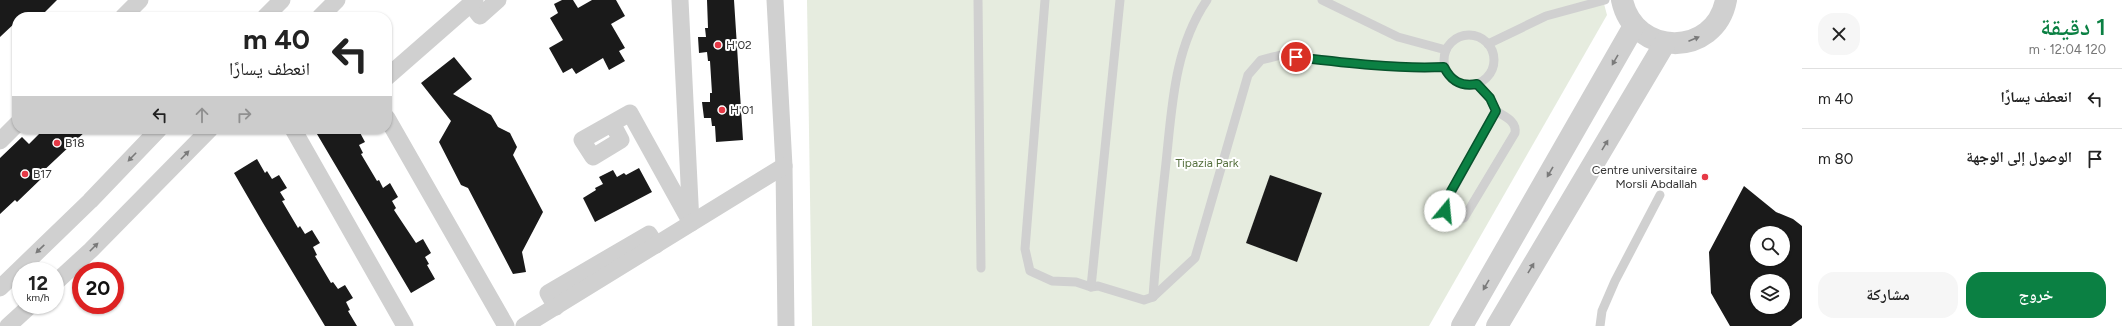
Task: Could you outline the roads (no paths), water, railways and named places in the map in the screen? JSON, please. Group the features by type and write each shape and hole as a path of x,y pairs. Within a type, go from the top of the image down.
{"street":[{"path":"128,12 140,0"},
{"path":"271,12 282,0"},
{"path":"326,12 337,0"},
{"path":"392,74 473,2 480,16 498,0"},
{"path":"680,0 691,223"},
{"path":"775,0 784,166 786,326"},
{"path":"1622,0 1627,16 1634,26 1654,40 1665,43 1687,42 1707,32 1721,16 1726,0"},
{"path":"1462,326 1634,26"},
{"path":"1497,326 1665,43"},
{"path":"612,124 630,113 691,223"},
{"path":"392,127 506,326"},
{"path":"0,141 12,129"},
{"path":"0,288 90,201 154,134"},
{"path":"64,275 91,250 205,134"},
{"path":"296,134 405,326"},
{"path":"524,326 556,307 548,293 649,234 656,245 784,166"},
{"path":"8,326 21,314"}],"lane":[{"path":"978,0 981,268"},
{"path":"1045,0 1024,249 1030,271 1052,281 1076,282 1091,287 1098,286 1144,300 1153,297 1196,258 1248,75 1261,60 1281,55 1360,64 1419,68 1444,67"},
{"path":"1091,287 1120,0"},
{"path":"1153,297 1172,110 1181,56 1196,16 1207,0"},
{"path":"1322,0 1336,3 1398,37 1446,50"},
{"path":"1488,44 1546,16 1606,0"},
{"path":"1466,35 1482,39 1488,44 1494,59 1490,75 1477,84 1461,85 1454,81 1444,67 1446,50 1450,43 1466,35"},
{"path":"1477,84 1490,98 1496,111 1513,122 1516,127 1515,133 1464,218 1456,220 1445,211 1444,206 1496,111"},
{"path":"1600,326 1602,311 1612,287 1660,195"}],"place":[{"name":"H'02","path":"718,45"},
{"name":"H'01","path":"722,110"},
{"name":"B18","path":"57,143"},
{"name":"B17","path":"25,174"},
{"name":"Centre universitaire Morsli Abdallah","path":"1705,177"}],"park label":[{"name":"Tipazia Park","path":"1207,163"}]}
